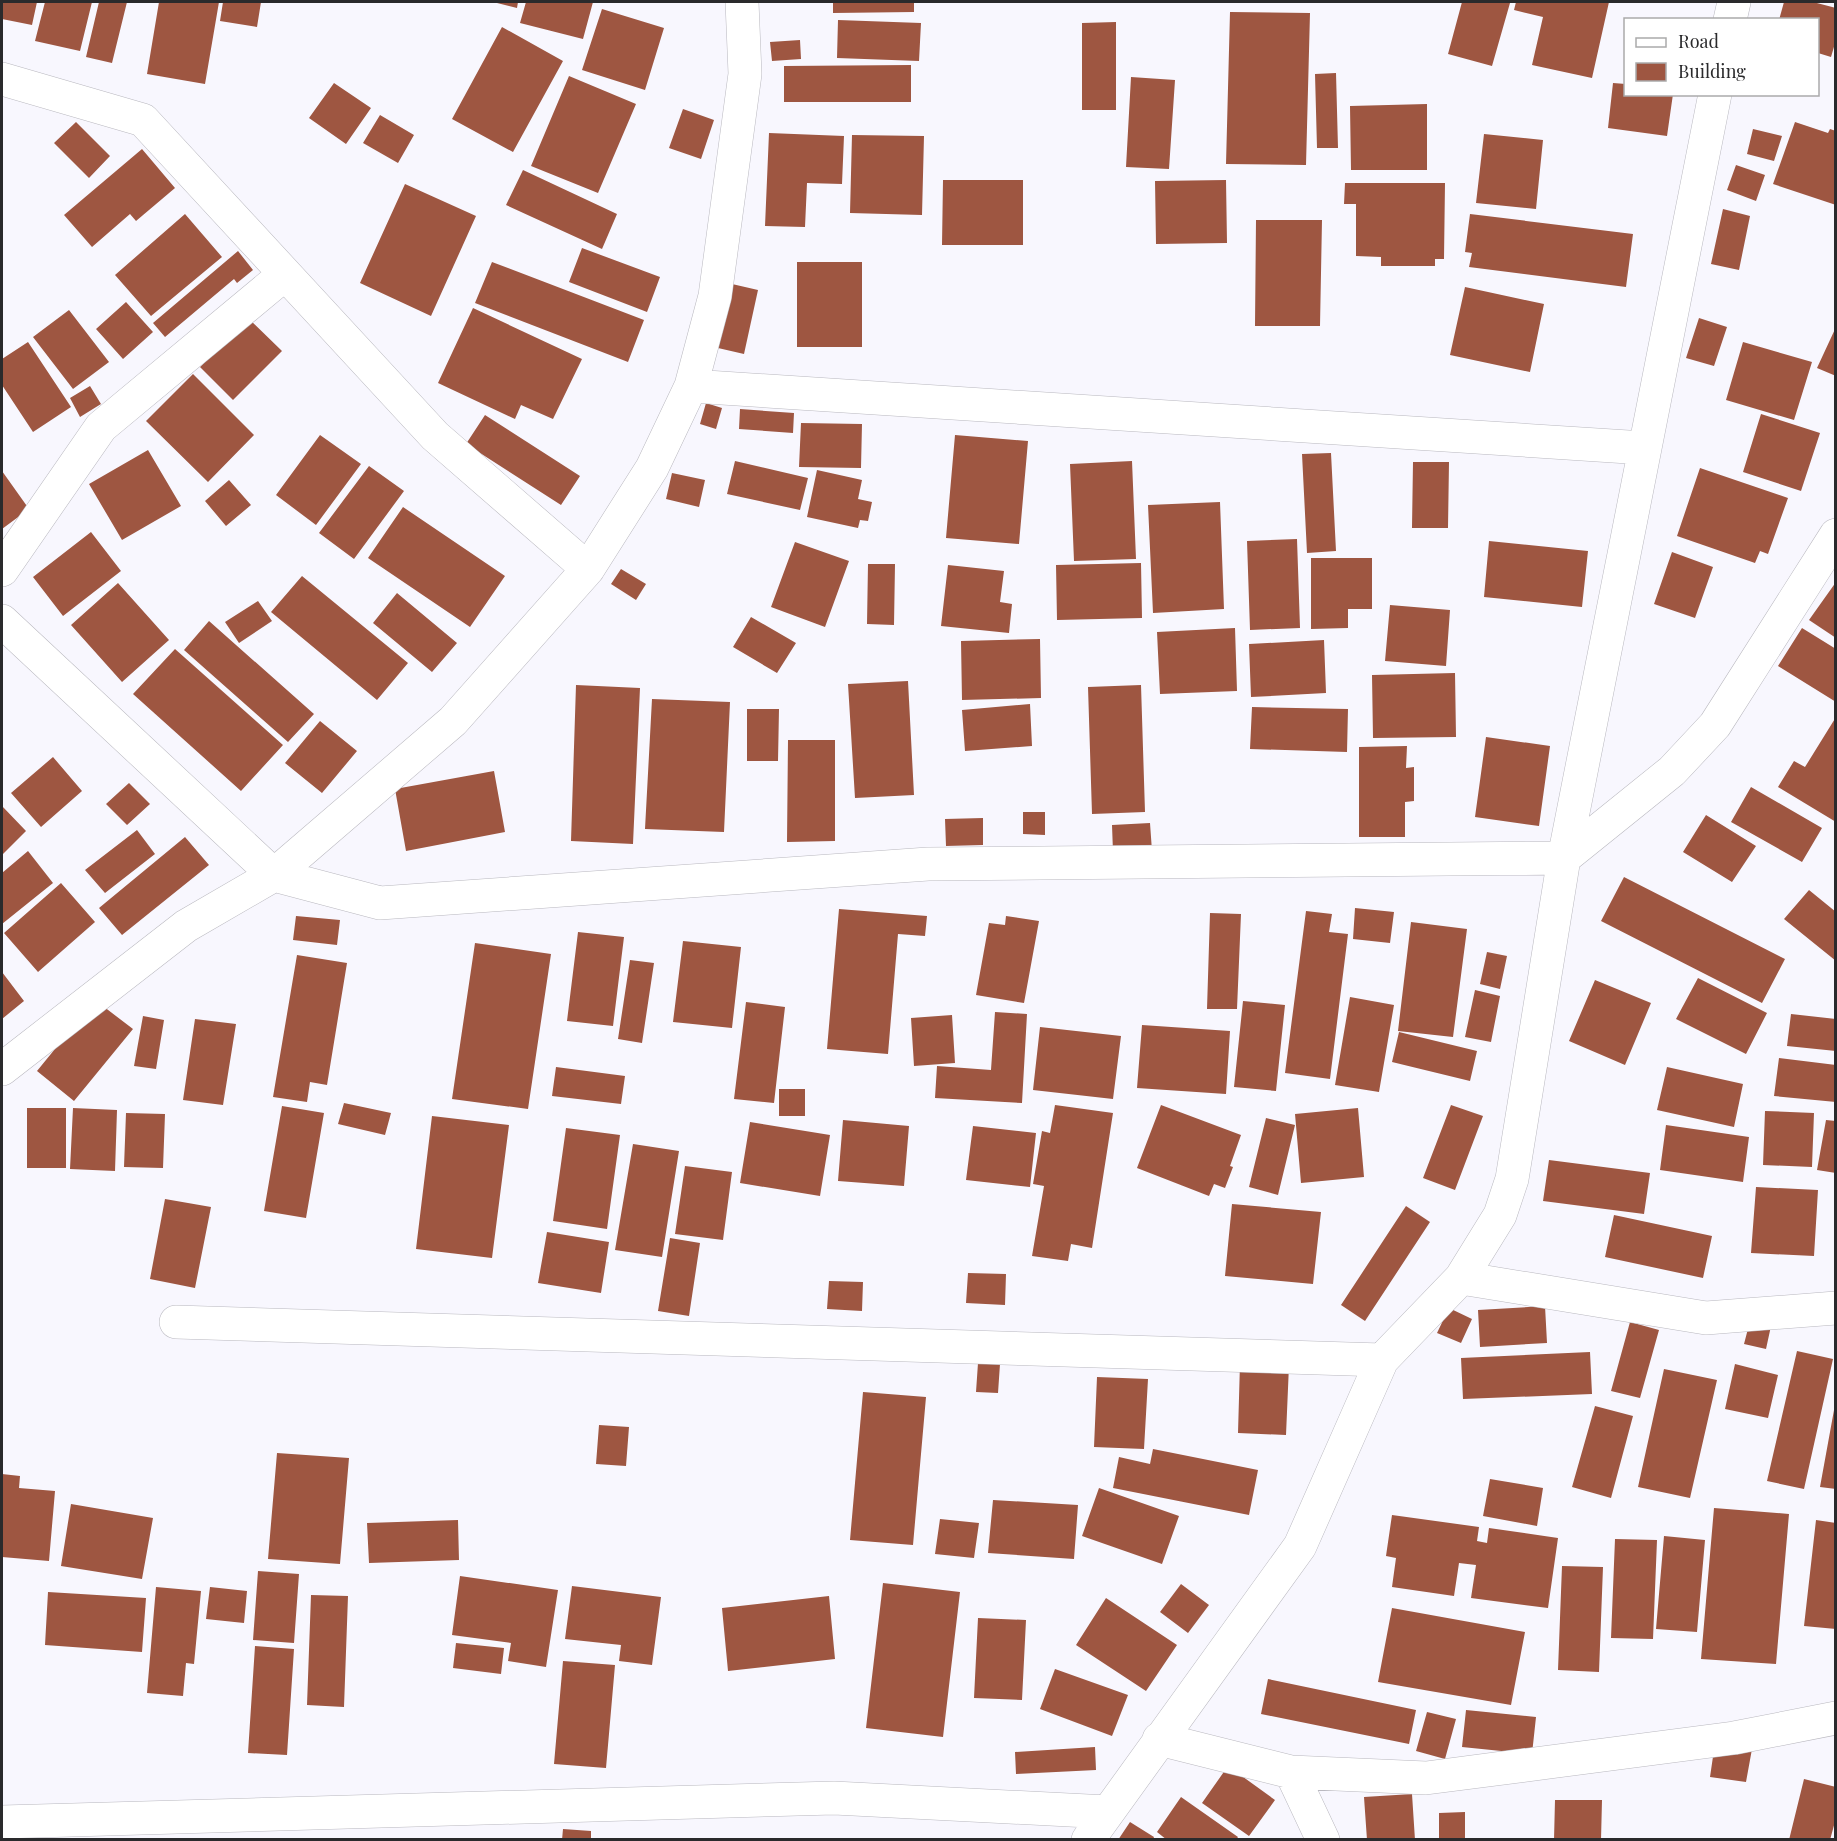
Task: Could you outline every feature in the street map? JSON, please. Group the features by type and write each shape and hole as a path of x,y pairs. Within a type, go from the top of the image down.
{"street":[{"path":"2,1069 186,926 274,875 453,721 588,569 652,468 691,386 715,296 744,85 742,2"},
{"path":"1730,18 1734,2"},
{"path":"2,79 143,120 435,436 588,569"},
{"path":"1088,1839 1300,1546 1382,1360 1461,1278 1500,1215 1512,1179 1564,858 1715,96"},
{"path":"2,570 101,427 285,274"},
{"path":"691,386 1644,448"},
{"path":"2,621 274,875 380,903 928,864 1564,858 1672,771 1715,724 1836,535"},
{"path":"1461,1278 1706,1318 1836,1308"},
{"path":"176,1322 1382,1360"},
{"path":"1159,1739 1291,1772 1426,1778 1734,1738 1836,1718"},
{"path":"1291,1772 1323,1839"},
{"path":"2,1822 834,1798 1108,1812"}],"building":[{"path":"2,2 37,2 32,25 2,19"},
{"path":"45,2 92,2 80,51 35,41"},
{"path":"99,2 127,2 112,63 86,57"},
{"path":"159,2 219,2 205,84 147,74"},
{"path":"223,2 261,2 257,27 220,21"},
{"path":"493,2 518,2 517,8"},
{"path":"526,2 593,2 583,39 520,23"},
{"path":"833,2 914,2 914,12 833,13"},
{"path":"1462,2 1510,3 1492,66 1448,54"},
{"path":"1516,2 1609,2 1592,78 1532,65 1543,17 1514,10"},
{"path":"1784,2 1813,2 1836,8 1836,40 1831,57 1819,53 1819,18 1780,18"},
{"path":"602,9 664,28 645,90 582,70"},
{"path":"1230,12 1310,13 1306,165 1226,164"},
{"path":"838,20 921,23 919,61 837,58"},
{"path":"1116,22 1116,110 1082,110 1082,23"},
{"path":"502,27 563,61 513,152 452,119"},
{"path":"800,40 801,59 772,61 770,42"},
{"path":"911,65 911,102 784,102 784,66"},
{"path":"1336,73 1338,148 1317,148 1315,74"},
{"path":"569,76 636,104 598,193 531,166"},
{"path":"1131,77 1175,80 1169,169 1126,167"},
{"path":"334,83 371,108 346,144 309,118"},
{"path":"1613,83 1624,84 1624,96 1673,96 1667,136 1608,128"},
{"path":"1427,104 1427,170 1351,170 1350,106"},
{"path":"683,109 714,120 701,159 669,148"},
{"path":"380,115 414,135 398,163 363,143"},
{"path":"76,122 110,156 89,178 54,143"},
{"path":"1795,122 1828,133 1830,129 1836,131 1836,205 1773,184"},
{"path":"1753,129 1782,136 1774,161 1747,154"},
{"path":"769,133 844,136 842,184 807,183 805,227 765,226"},
{"path":"1484,134 1543,140 1536,209 1476,203"},
{"path":"852,135 924,136 922,215 850,213"},
{"path":"142,149 175,188 136,221 130,214 92,247 64,215"},
{"path":"1736,165 1765,175 1756,201 1727,190"},
{"path":"523,170 617,214 602,249 506,205"},
{"path":"943,180 1023,180 1023,245 942,245"},
{"path":"1226,180 1227,243 1156,244 1155,181"},
{"path":"1345,183 1445,183 1444,259 1435,259 1435,266 1381,266 1381,257 1356,256 1356,204 1344,204"},
{"path":"405,184 476,216 431,316 360,283"},
{"path":"1723,209 1750,216 1739,270 1711,264"},
{"path":"185,214 222,257 151,316 115,275"},
{"path":"1470,214 1633,234 1626,287 1469,267 1472,253 1465,252"},
{"path":"1256,220 1322,220 1320,326 1255,326"},
{"path":"582,248 660,277 647,312 569,282"},
{"path":"238,251 253,270 237,283 234,279 165,337 153,323"},
{"path":"492,262 644,320 628,362 475,303"},
{"path":"797,262 862,262 862,347 797,347"},
{"path":"732,284 758,290 744,354 718,348"},
{"path":"1465,287 1544,304 1530,372 1450,355"},
{"path":"126,302 153,332 123,359 96,329"},
{"path":"473,308 582,359 553,419 521,405 515,419 438,383"},
{"path":"69,310 109,362 73,389 33,337"},
{"path":"1699,318 1727,327 1714,366 1686,358"},
{"path":"249,319 282,351 233,400 200,367"},
{"path":"1836,327 1836,376 1817,368"},
{"path":"28,342 71,407 33,432 2,385 2,359"},
{"path":"1743,342 1812,362 1794,420 1726,400"},
{"path":"193,374 254,435 208,482 146,421"},
{"path":"90,386 101,404 80,417 70,398"},
{"path":"706,403 722,408 716,429 700,424"},
{"path":"740,409 794,413 793,433 739,429"},
{"path":"1761,414 1820,433 1801,491 1743,472"},
{"path":"485,415 580,476 561,505 466,444"},
{"path":"801,423 862,424 861,468 799,467"},
{"path":"320,435 361,464 316,525 276,495"},
{"path":"955,435 1028,441 1019,544 946,538"},
{"path":"148,450 181,506 122,540 89,484"},
{"path":"1331,453 1336,551 1307,553 1302,454"},
{"path":"735,461 808,478 800,510 727,494"},
{"path":"1132,461 1136,559 1074,561 1070,464"},
{"path":"1413,462 1449,462 1448,528 1412,528"},
{"path":"369,466 404,491 354,559 319,533"},
{"path":"1700,468 1788,498 1768,554 1760,551 1755,563 1677,536"},
{"path":"817,470 862,480 858,499 872,502 868,521 860,520 858,528 807,517"},
{"path":"2,471 29,509 2,529"},
{"path":"672,473 705,480 699,507 666,499"},
{"path":"229,480 251,505 226,526 205,501"},
{"path":"1220,502 1224,609 1153,613 1148,505"},
{"path":"403,507 505,576 470,627 368,558"},
{"path":"91,532 121,571 63,616 33,577"},
{"path":"1297,539 1300,628 1250,630 1247,541"},
{"path":"1489,541 1588,551 1582,607 1484,597"},
{"path":"795,542 849,561 825,627 771,607"},
{"path":"1672,552 1713,567 1695,618 1654,604"},
{"path":"1311,558 1372,558 1372,609 1348,609 1348,628 1311,629"},
{"path":"1141,563 1142,618 1057,620 1056,565"},
{"path":"868,564 895,564 894,625 867,624"},
{"path":"948,565 1004,571 1000,602 1012,604 1009,633 941,626"},
{"path":"621,569 646,584 636,600 611,584"},
{"path":"302,576 408,663 377,700 271,612"},
{"path":"1836,582 1836,638 1809,620"},
{"path":"118,583 169,640 122,682 71,625"},
{"path":"397,593 457,643 432,672 373,623"},
{"path":"258,601 272,621 239,643 225,622"},
{"path":"1390,605 1450,610 1446,666 1385,661"},
{"path":"751,617 796,643 777,673 733,647"},
{"path":"209,621 314,714 288,742 184,650"},
{"path":"1235,628 1237,691 1160,694 1157,632"},
{"path":"1802,628 1836,649 1836,702 1778,666"},
{"path":"1040,639 1041,698 962,700 961,641"},
{"path":"1324,640 1326,693 1251,697 1249,644"},
{"path":"175,649 283,745 241,791 133,694"},
{"path":"1455,673 1456,737 1373,738 1372,675"},
{"path":"908,681 914,795 855,798 848,684"},
{"path":"576,685 640,688 633,844 571,841"},
{"path":"1141,685 1145,812 1092,814 1088,687"},
{"path":"652,699 730,702 724,832 645,829"},
{"path":"1030,704 1032,746 965,751 962,710"},
{"path":"1252,707 1348,709 1347,752 1250,749"},
{"path":"747,709 779,709 778,761 747,761"},
{"path":"1836,717 1836,822 1778,787 1794,761 1805,767"},
{"path":"320,721 357,751 322,793 285,763"},
{"path":"1486,737 1550,746 1539,826 1475,817"},
{"path":"788,740 835,740 835,841 787,842"},
{"path":"1407,746 1406,768 1414,767 1414,801 1405,802 1405,837 1359,837 1359,747"},
{"path":"53,757 82,791 41,827 11,793"},
{"path":"494,771 505,832 406,851 395,789"},
{"path":"129,783 150,804 127,825 106,804"},
{"path":"1751,787 1822,828 1802,862 1731,822"},
{"path":"2,806 26,831 2,855"},
{"path":"1023,812 1045,812 1045,835 1023,834"},
{"path":"1706,815 1756,846 1732,882 1683,852"},
{"path":"983,818 983,845 946,846 945,819"},
{"path":"1150,823 1152,851 1113,852 1112,825"},
{"path":"137,830 155,854 105,893 85,870"},
{"path":"185,837 209,865 122,935 99,908"},
{"path":"28,851 53,883 2,924 2,873"},
{"path":"1624,877 1785,959 1762,1003 1601,921"},
{"path":"61,883 95,922 38,972 4,933"},
{"path":"1809,890 1836,912 1836,961 1784,919"},
{"path":"1355,908 1394,912 1390,943 1353,939"},
{"path":"839,909 927,916 925,936 898,934 888,1054 827,1049"},
{"path":"1306,911 1332,914 1329,932 1348,934 1330,1079 1285,1073"},
{"path":"1210,913 1241,914 1237,1009 1207,1009"},
{"path":"296,916 340,920 337,945 293,940"},
{"path":"1006,916 1039,921 1024,1003 976,995 989,923 1005,925"},
{"path":"1411,922 1467,929 1453,1037 1398,1031"},
{"path":"578,932 624,937 613,1026 567,1021"},
{"path":"683,941 741,947 732,1028 673,1022"},
{"path":"475,943 551,954 528,1109 452,1099"},
{"path":"1487,952 1507,956 1500,989 1480,984"},
{"path":"297,955 347,963 327,1085 310,1082 307,1102 273,1097"},
{"path":"630,960 654,963 642,1043 618,1039"},
{"path":"2,972 24,1001 2,1019"},
{"path":"1698,978 1767,1013 1746,1054 1676,1019"},
{"path":"1595,980 1651,1003 1625,1065 1569,1041"},
{"path":"1475,990 1500,996 1491,1042 1465,1037"},
{"path":"1350,997 1394,1005 1379,1092 1335,1085"},
{"path":"95,1000 133,1029 74,1101 37,1071"},
{"path":"1243,1001 1285,1005 1276,1091 1234,1087"},
{"path":"746,1002 785,1007 774,1103 734,1099"},
{"path":"995,1012 1027,1014 1022,1103 935,1098 937,1066 991,1070"},
{"path":"1791,1014 1836,1019 1836,1051 1787,1046"},
{"path":"952,1015 955,1063 914,1066 911,1018"},
{"path":"143,1016 164,1020 156,1069 134,1066"},
{"path":"195,1019 236,1024 223,1105 183,1100"},
{"path":"1142,1025 1230,1031 1226,1094 1137,1088"},
{"path":"1040,1027 1121,1036 1113,1099 1033,1090"},
{"path":"1399,1032 1477,1051 1470,1081 1392,1062"},
{"path":"1779,1058 1836,1065 1836,1102 1774,1096"},
{"path":"556,1067 625,1076 621,1104 552,1096"},
{"path":"1667,1067 1743,1084 1734,1127 1657,1110"},
{"path":"779,1089 805,1089 805,1116 779,1116"},
{"path":"344,1103 391,1113 385,1135 338,1124"},
{"path":"1055,1105 1113,1113 1092,1248 1071,1244 1068,1261 1032,1256 1044,1186 1033,1184 1042,1131 1050,1133"},
{"path":"1161,1105 1241,1135 1225,1188 1214,1184 1209,1196 1137,1168"},
{"path":"1451,1105 1483,1116 1455,1190 1423,1178"},
{"path":"282,1106 324,1113 306,1218 264,1211"},
{"path":"27,1108 66,1108 66,1168 27,1168"},
{"path":"73,1108 117,1110 115,1171 70,1169"},
{"path":"1358,1108 1364,1177 1301,1183 1295,1114"},
{"path":"1765,1111 1814,1113 1812,1167 1763,1165"},
{"path":"126,1113 165,1114 163,1168 124,1167"},
{"path":"432,1116 509,1125 492,1258 416,1249"},
{"path":"1266,1118 1295,1125 1278,1195 1249,1187"},
{"path":"843,1120 909,1126 904,1186 838,1181"},
{"path":"1826,1120 1836,1121 1836,1173 1817,1170"},
{"path":"750,1122 830,1135 820,1196 740,1183"},
{"path":"1666,1125 1749,1137 1743,1182 1660,1170"},
{"path":"973,1126 1036,1133 1030,1187 966,1180"},
{"path":"566,1128 620,1135 607,1229 553,1221"},
{"path":"633,1144 679,1151 662,1257 615,1250"},
{"path":"1549,1160 1650,1173 1644,1214 1543,1201"},
{"path":"685,1166 732,1172 723,1240 675,1234"},
{"path":"1756,1187 1818,1190 1814,1256 1751,1253"},
{"path":"165,1199 211,1207 195,1288 150,1279"},
{"path":"1232,1204 1321,1212 1313,1284 1225,1276"},
{"path":"1406,1206 1430,1222 1365,1321 1341,1305"},
{"path":"1614,1215 1712,1236 1703,1278 1605,1257"},
{"path":"547,1232 609,1242 601,1293 538,1283"},
{"path":"670,1238 700,1243 689,1316 658,1311"},
{"path":"968,1273 1006,1274 1005,1305 966,1303"},
{"path":"829,1281 863,1282 862,1311 827,1309"},
{"path":"1545,1306 1547,1343 1480,1347 1478,1310"},
{"path":"1449,1308 1472,1319 1461,1343 1437,1333"},
{"path":"1750,1321 1771,1326 1766,1349 1744,1344"},
{"path":"1630,1322 1659,1330 1640,1398 1611,1391"},
{"path":"1797,1351 1833,1359 1804,1489 1767,1481"},
{"path":"1590,1352 1592,1394 1463,1399 1461,1358"},
{"path":"978,1363 1000,1364 998,1393 976,1392"},
{"path":"1240,1363 1289,1365 1286,1435 1238,1433"},
{"path":"1735,1364 1778,1375 1768,1418 1725,1409"},
{"path":"1664,1369 1717,1380 1690,1498 1638,1487"},
{"path":"1097,1377 1148,1379 1144,1449 1094,1447"},
{"path":"863,1392 926,1397 913,1545 850,1540"},
{"path":"1595,1406 1633,1416 1611,1498 1572,1487"},
{"path":"1834,1410 1836,1410 1836,1489 1820,1487"},
{"path":"599,1425 629,1427 626,1466 596,1464"},
{"path":"1153,1449 1258,1470 1249,1515 1113,1488 1119,1457 1150,1464"},
{"path":"277,1453 349,1458 340,1564 268,1559"},
{"path":"2,1474 20,1476 19,1488 55,1491 49,1561 2,1557"},
{"path":"1490,1479 1543,1488 1537,1526 1483,1516"},
{"path":"1099,1488 1179,1516 1162,1564 1082,1536"},
{"path":"993,1500 1078,1505 1074,1559 988,1553"},
{"path":"71,1504 153,1518 142,1579 61,1566"},
{"path":"1714,1508 1789,1514 1776,1664 1701,1659"},
{"path":"1392,1515 1479,1527 1477,1541 1487,1543 1489,1528 1558,1538 1548,1608 1471,1598 1476,1565 1459,1563 1454,1596 1392,1587 1396,1558 1386,1556"},
{"path":"940,1519 979,1523 974,1558 935,1554"},
{"path":"458,1520 459,1560 369,1563 367,1523"},
{"path":"1816,1520 1836,1523 1836,1629 1804,1626"},
{"path":"1664,1536 1705,1540 1697,1632 1656,1629"},
{"path":"1615,1539 1657,1540 1653,1639 1611,1638"},
{"path":"1562,1566 1603,1567 1599,1672 1558,1670"},
{"path":"258,1571 299,1574 294,1643 253,1640"},
{"path":"460,1576 558,1590 546,1667 508,1661 511,1643 452,1635"},
{"path":"883,1583 960,1592 943,1737 866,1728"},
{"path":"1181,1584 1209,1605 1188,1633 1160,1612"},
{"path":"572,1586 661,1597 652,1665 619,1661 621,1645 565,1639"},
{"path":"156,1587 201,1591 194,1664 186,1663 183,1696 147,1693"},
{"path":"210,1587 247,1591 244,1623 206,1619"},
{"path":"48,1592 146,1598 142,1652 45,1645"},
{"path":"311,1595 348,1596 344,1707 307,1705"},
{"path":"829,1596 835,1659 728,1671 722,1608"},
{"path":"1106,1598 1177,1645 1146,1691 1076,1645"},
{"path":"1392,1608 1525,1632 1511,1705 1378,1682"},
{"path":"978,1618 1026,1620 1022,1700 974,1698"},
{"path":"456,1643 504,1648 501,1674 453,1668"},
{"path":"255,1646 294,1649 287,1755 248,1753"},
{"path":"563,1661 615,1665 606,1768 554,1764"},
{"path":"1055,1669 1128,1695 1112,1736 1040,1709"},
{"path":"1268,1679 1416,1710 1409,1744 1261,1714"},
{"path":"1466,1710 1536,1717 1532,1754 1462,1747"},
{"path":"1427,1712 1456,1719 1445,1759 1416,1751"},
{"path":"1715,1743 1752,1749 1746,1782 1710,1777"},
{"path":"1095,1747 1096,1770 1016,1774 1015,1752"},
{"path":"1228,1766 1275,1800 1249,1836 1202,1803"},
{"path":"1804,1779 1836,1787 1836,1818 1830,1840 1789,1840"},
{"path":"1412,1794 1415,1840 1367,1840 1364,1797"},
{"path":"1181,1797 1238,1837 1236,1840 1167,1840 1157,1832"},
{"path":"1555,1800 1602,1800 1601,1840 1554,1840"},
{"path":"1465,1812 1465,1840 1439,1840 1439,1813"},
{"path":"1130,1822 1154,1837 1153,1840 1118,1840"},
{"path":"563,1829 591,1831 591,1840 562,1840"}]}
